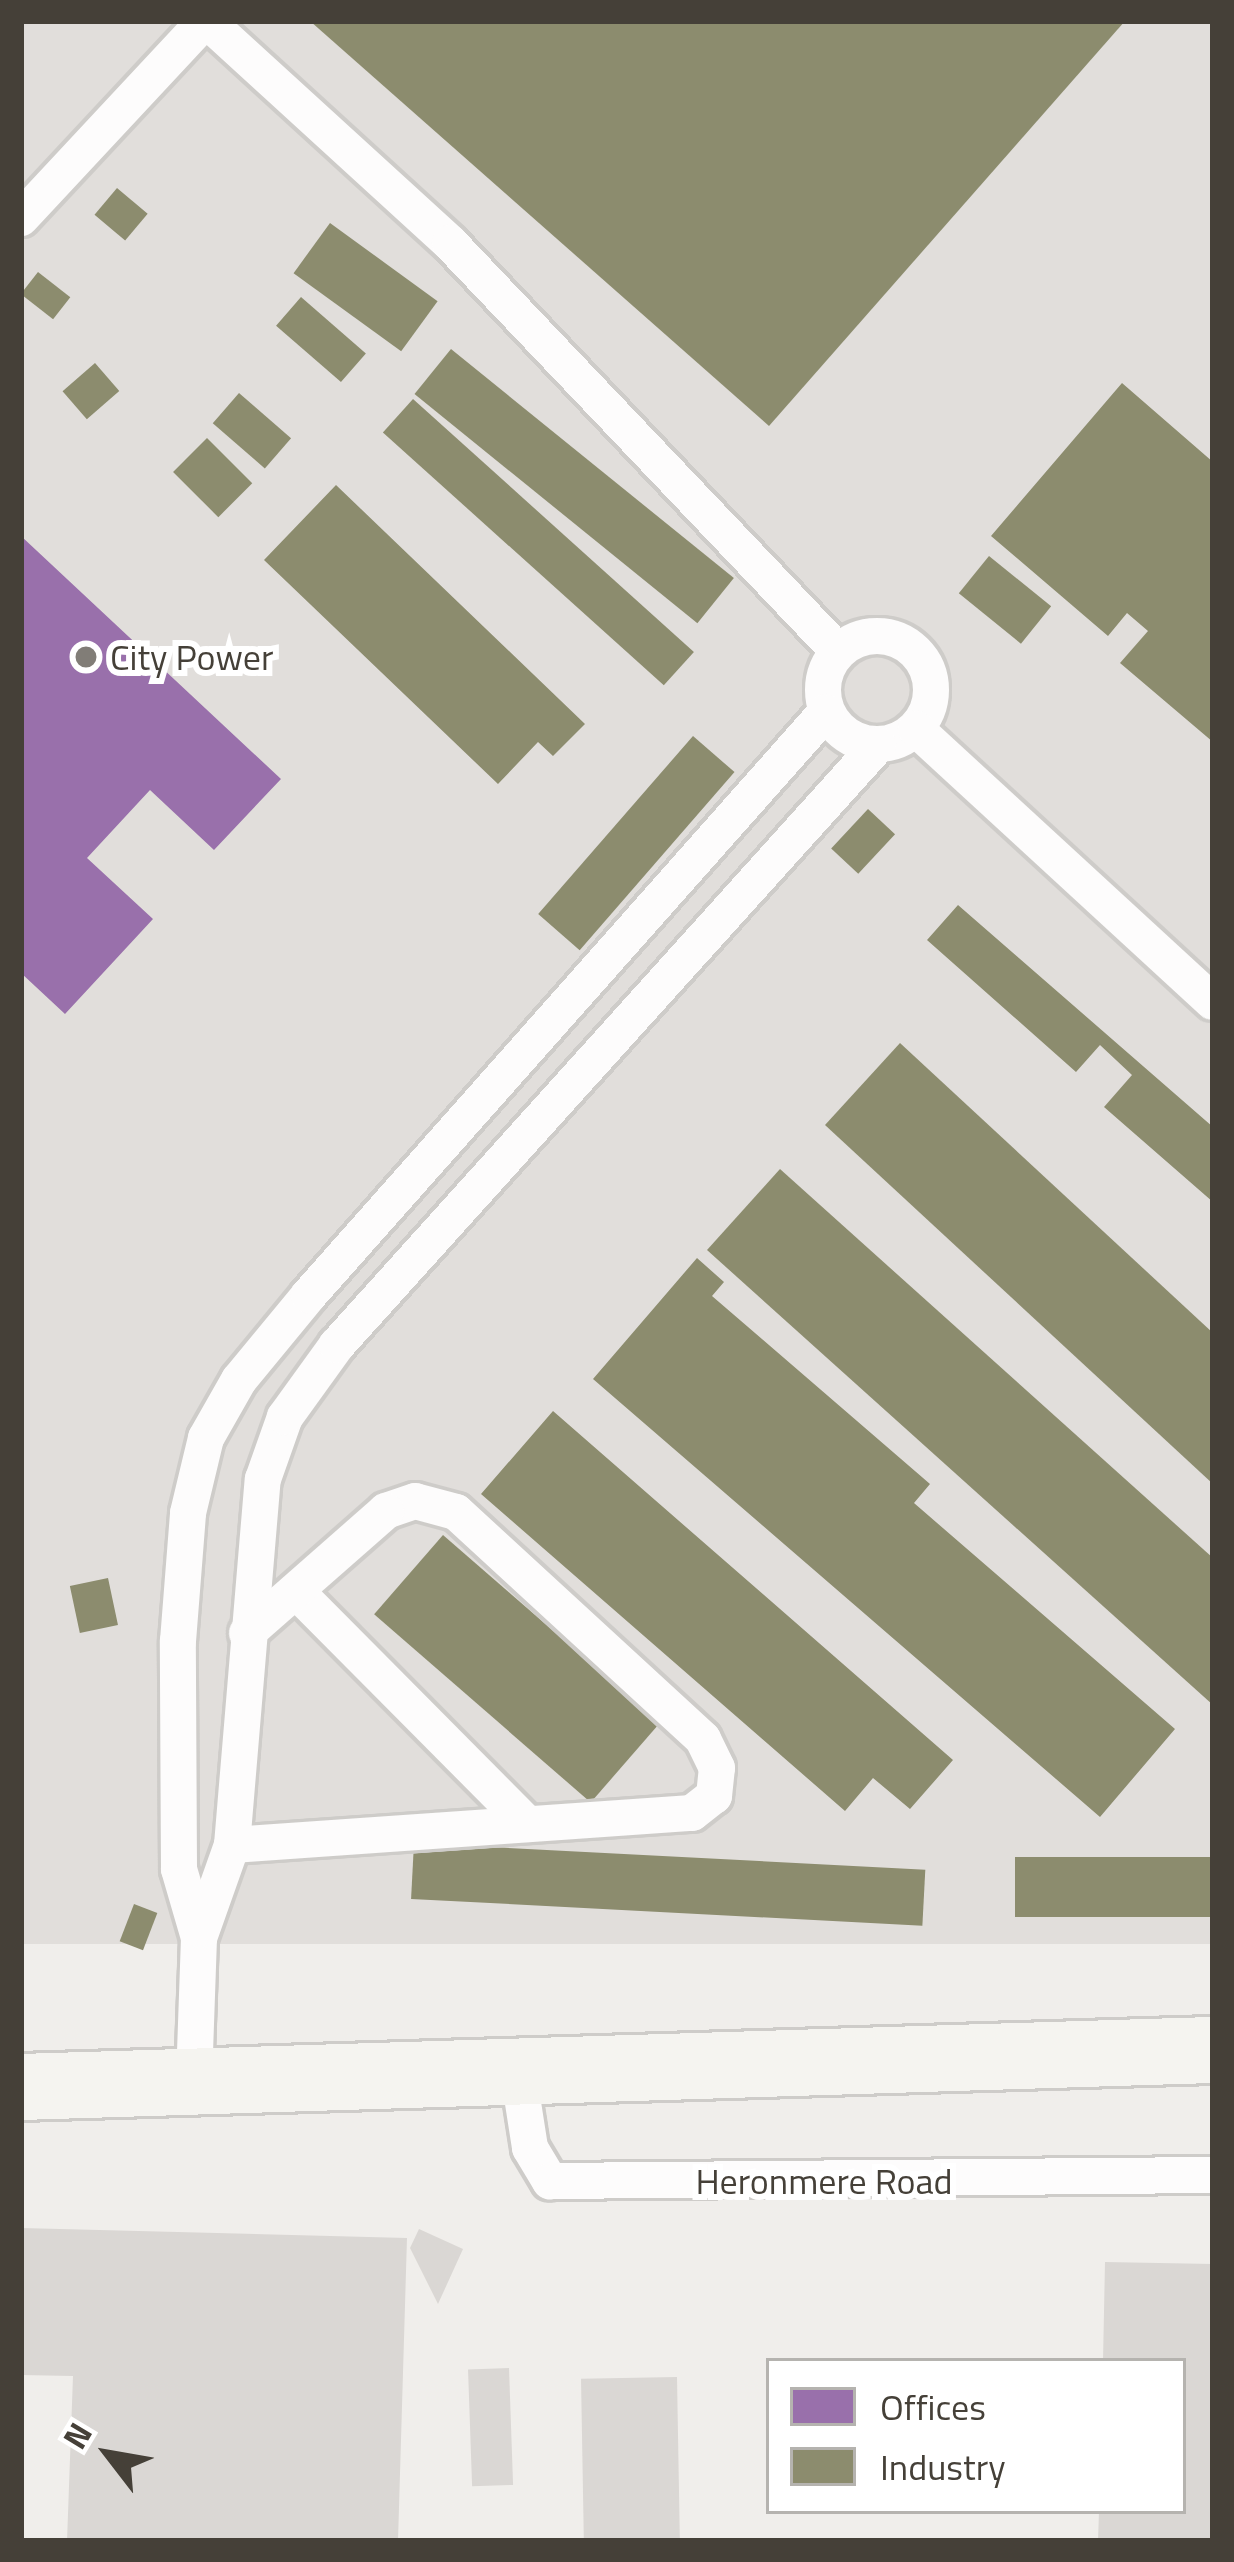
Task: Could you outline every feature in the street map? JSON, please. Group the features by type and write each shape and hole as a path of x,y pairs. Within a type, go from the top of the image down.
{"street":[{"path":"21,2087 1213,2050"}],"lane":[{"path":"21,218 206,21 450,243 838,651"},
{"path":"194,2081 200,1938 232,1845 263,1479 285,1417 337,1345 878,745 916,729 932,690 916,650 877,635 838,651 826,670 826,712 238,1380 206,1438 188,1513 178,1640 179,1869 200,1938"},
{"path":"826,712 856,741 878,745"},
{"path":"916,729 1211,998"},
{"path":"232,1845 692,1813 714,1796 717,1768 703,1739 456,1512 415,1501 386,1511 247,1633"},
{"path":"296,1591 527,1824"},
{"name":"Heronmere Road","path":"518,2072 530,2148 550,2181 1213,2175"}],"shaded area":[{"path":"21,21 1213,21 1213,1944 21,1944"}],"building: Offices":[{"name":"City Power","path":"21,536 281,779 214,850 150,790 87,858 153,919 65,1014 21,973"}],"building: Industry":[{"path":"310,21 1125,21 769,426"},
{"path":"117,188 148,214 125,241 95,215"},
{"path":"330,223 438,301 401,351 294,273"},
{"path":"38,272 70,297 53,319 21,294"},
{"path":"301,297 366,353 341,382 276,326"},
{"path":"451,349 734,578 697,623 414,394"},
{"path":"95,363 119,391 87,419 63,391"},
{"path":"1122,383 1213,462 1213,742 1120,663 1148,631 1127,613 1108,636 991,536"},
{"path":"239,393 291,438 265,468 213,423"},
{"path":"413,399 694,652 664,685 383,432"},
{"path":"207,438 252,483 218,517 173,472"},
{"path":"336,485 585,724 553,756 538,742 498,784 264,560"},
{"path":"989,556 1051,606 1021,644 959,593"},
{"path":"693,736 735,772 580,950 538,914"},
{"path":"868,809 895,834 858,874 831,848"},
{"path":"958,905 1213,1127 1213,1202 1104,1107 1132,1075 1100,1045 1076,1072 927,940"},
{"path":"900,1043 1213,1333 1213,1484 825,1125"},
{"path":"780,1169 1213,1558 1213,1705 707,1250"},
{"path":"697,1258 724,1282 712,1296 930,1484 914,1503 1175,1729 1100,1817 593,1379"},
{"path":"553,1411 953,1760 910,1809 873,1778 845,1811 481,1494"},
{"path":"443,1535 660,1723 591,1803 374,1614"},
{"path":"108,1578 118,1625 80,1633 70,1586"},
{"path":"414,1843 925,1870 922,1926 411,1899"},
{"path":"1015,1857 1213,1857 1213,1917 1015,1917"},
{"path":"134,1904 157,1913 143,1950 120,1941"}],"building: Other":[{"path":"21,2228 407,2238 398,2541 67,2541 73,2376 21,2375"},
{"path":"419,2229 463,2249 438,2304 410,2248"},
{"path":"1105,2262 1213,2264 1213,2541 1098,2541 1099,2514 1186,2514 1186,2358 1103,2358"},
{"path":"509,2368 513,2485 472,2486 468,2369"},
{"path":"677,2377 680,2541 584,2541 581,2379"}],"place":[{"name":"City Power","path":"86,657"}]}
